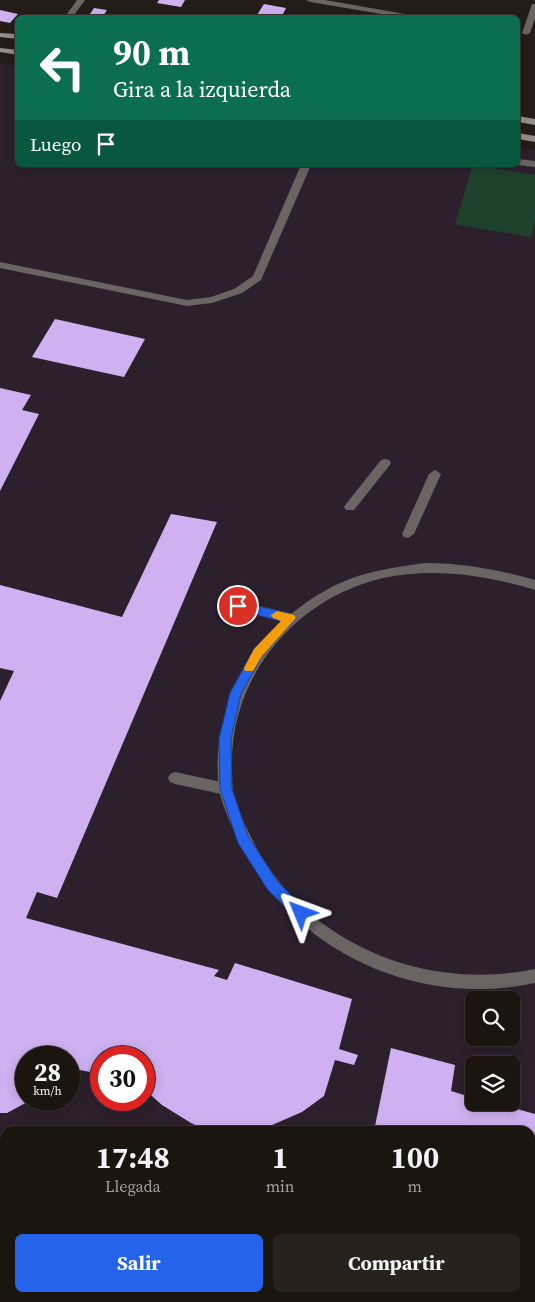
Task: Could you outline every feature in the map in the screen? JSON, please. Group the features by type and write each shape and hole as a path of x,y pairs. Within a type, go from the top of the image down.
{"main road":[{"path":"0,35 15,38"},
{"path":"0,50 15,52"},
{"path":"520,119 535,122"},
{"path":"520,136 535,139"}],"street":[{"path":"70,15 81,0"},
{"path":"310,0 406,15"},
{"path":"377,10 382,0"},
{"path":"526,33 535,6"},
{"path":"520,162 535,164"},
{"path":"0,265 187,302 212,300 238,291 257,278 305,167"},
{"path":"350,506 385,463"},
{"path":"408,534 435,474"},
{"path":"535,585 498,574 476,570 425,568 376,576 330,592 290,618 258,652 236,693 225,739 226,789 242,838 272,886 315,927 369,958 429,978 492,983 535,976"},
{"path":"238,606 290,618"},
{"path":"175,778 226,789"}],"shaded area":[{"path":"0,63 15,66 15,167 520,167 520,148 535,150 535,1126 0,1126"}],"green space":[{"path":"472,167 485,167 535,175 535,221 531,237 455,224"}],"building":[{"path":"159,0 185,0 181,7 157,3"},
{"path":"264,4 286,8 282,15 257,15"},
{"path":"94,8 107,10 104,15 90,14"},
{"path":"0,10 18,14 15,15 10,23 0,21"},
{"path":"55,319 145,339 124,377 32,357"},
{"path":"0,388 31,395 22,410 39,414 0,491"},
{"path":"171,514 217,522 57,898 37,892 26,918 219,970 214,976 227,980 235,963 352,999 339,1049 358,1055 354,1065 335,1060 324,1096 302,1112 272,1125 197,1126 155,1099 155,1046 90,1046 90,1072 80,1070 80,1046 15,1046 15,1109 7,1113 0,1113 0,701 14,671 0,668 0,585 122,617"},
{"path":"391,1048 455,1065 451,1091 465,1095 465,1111 520,1110 535,1114 535,1126 375,1126"}],"slow traffic":[{"path":"249,668 258,652 290,618 277,615"}],"route":[{"path":"238,606 290,618 258,652 236,693 225,739 226,789 242,838 272,886 301,913"}]}
